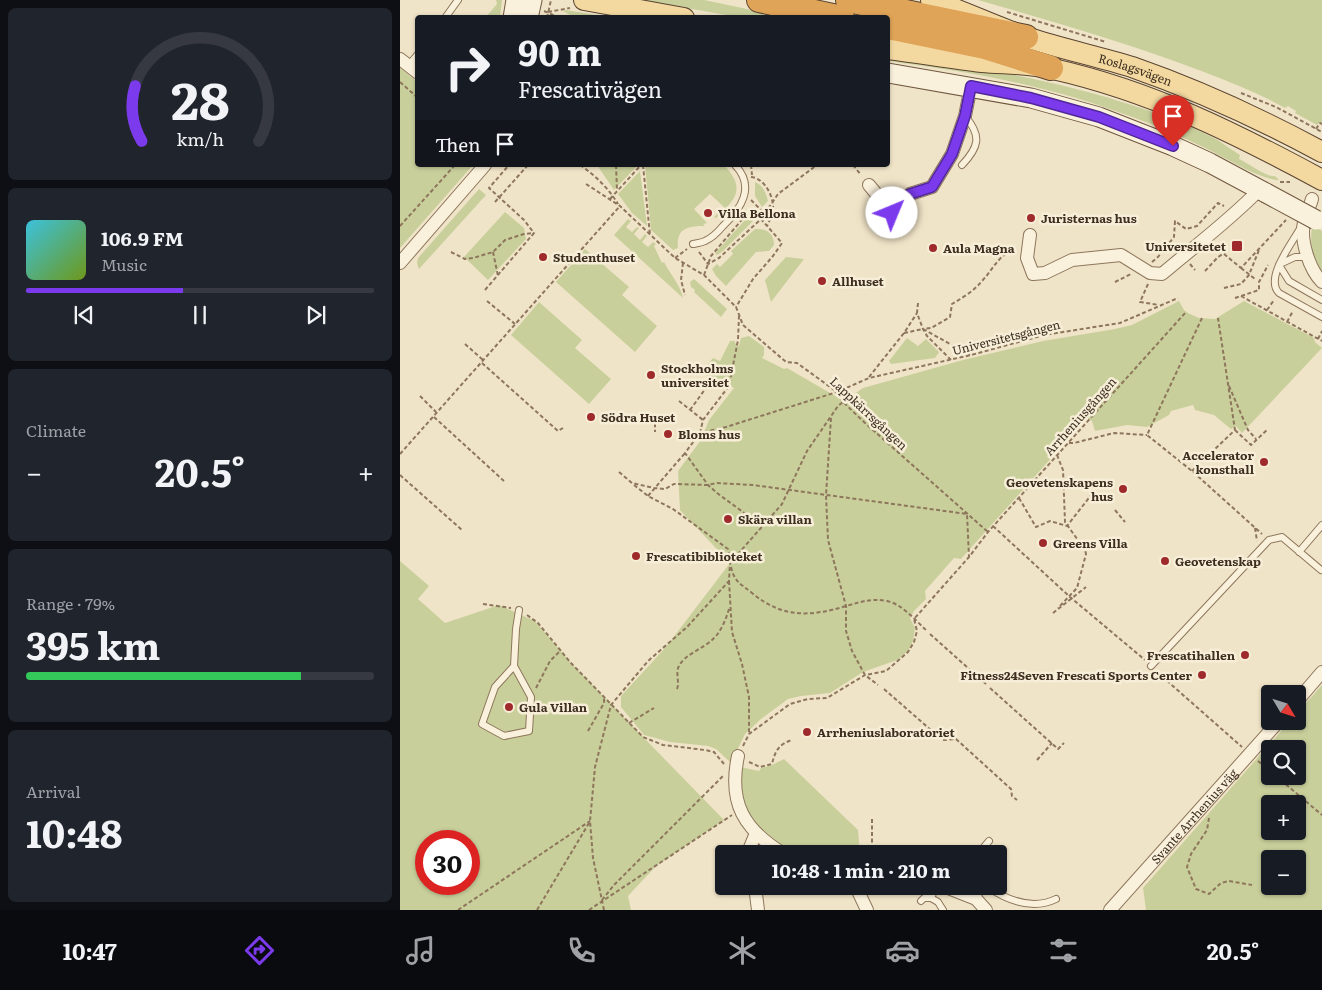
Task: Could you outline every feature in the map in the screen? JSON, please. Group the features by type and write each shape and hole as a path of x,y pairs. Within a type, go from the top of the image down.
{"highway":[{"path":"759,0 828,15"},
{"path":"848,0 1026,37"},
{"path":"890,27 985,47 1051,68"}],"main road":[{"path":"584,0 667,15"},
{"name":"Roslagsvägen","path":"931,0 1026,37 1132,67 1262,121 1322,152"},
{"name":"Roslagsvägen","path":"890,49 982,62 1051,68 1117,85 1179,108 1242,137 1322,180"}],"street":[{"path":"514,15 516,0"},
{"path":"529,15 532,0"},
{"path":"890,73 1031,98 1099,117 1173,146 1263,191 1314,222"},
{"path":"869,184 892,213 910,194 932,187 952,154 965,116 971,86"},
{"path":"400,263 483,167"},
{"path":"1030,239 1028,258 1033,274 1046,273 1072,260 1121,255 1148,271 1162,274 1197,243 1263,191"},
{"path":"1312,199 1314,222 1305,243 1312,268 1322,282"},
{"path":"1306,691 1322,672"},
{"name":"Svante Arrhenius väg","path":"1110,910 1271,730"},
{"path":"738,756 734,775 740,810 756,833 772,845"},
{"path":"751,845 756,833"},
{"path":"756,895 758,910"},
{"path":"860,895 867,910"},
{"path":"968,895 976,898 986,910"}],"lane":[{"path":"447,15 458,0"},
{"path":"962,165 973,152 978,138 974,126 965,116"},
{"path":"693,244 705,241 713,236 734,216 744,197 745,184 744,176 737,167"},
{"path":"1314,222 1279,265 1274,280 1275,289 1322,317"},
{"path":"1279,265 1295,257 1308,257"},
{"path":"1279,265 1289,281 1322,300"},
{"path":"1299,552 1322,525"},
{"path":"1151,666 1269,540 1282,538 1322,570"},
{"path":"514,666 495,687 482,724 504,736 529,731 531,697 514,666 519,610"},
{"path":"986,845 989,841"},
{"path":"1000,895 1032,909 1042,908 1056,898"},
{"path":"921,901 924,898 931,898 938,902 943,910"}],"path":[{"path":"548,15 551,0"},
{"path":"548,12 554,15"},
{"path":"400,82 415,95"},
{"path":"1316,129 1320,122 1322,124"},
{"path":"400,226 453,167"},
{"path":"507,167 489,188 524,220 534,233"},
{"path":"495,202 526,167"},
{"path":"583,167 590,171 620,206"},
{"path":"616,167 617,192"},
{"path":"610,199 640,167"},
{"path":"642,167 650,235"},
{"path":"704,275 708,264 719,258 761,219 778,194 814,167"},
{"path":"855,167 869,184"},
{"path":"744,176 755,177 768,190 772,203 772,213 767,226"},
{"path":"586,184 620,206 675,258 704,275 736,307 753,279 782,243 761,219"},
{"path":"588,191 592,188"},
{"path":"751,200 765,214"},
{"path":"1160,306 1140,302 1148,271 1174,237 1176,221 1186,229 1197,226 1218,203"},
{"path":"400,454 620,206"},
{"path":"1241,268 1290,217"},
{"path":"451,252 464,260 493,252 505,240 534,233"},
{"path":"485,290 534,233"},
{"path":"904,333 931,328 950,317 952,304 981,283 1005,253 1030,239"},
{"path":"675,258 693,244 708,264"},
{"path":"1224,288 1241,284 1249,275 1259,250"},
{"path":"493,252 498,276"},
{"path":"1205,270 1225,253 1255,279"},
{"path":"683,262 681,280 685,295"},
{"path":"1235,298 1259,290 1259,282 1270,262"},
{"path":"1114,282 1148,271"},
{"path":"1241,296 1322,341"},
{"name":"Universitetsgången","path":"700,432 726,427 837,392 868,378 951,360 1044,335 1120,323 1178,298"},
{"path":"1267,310 1274,300"},
{"path":"487,301 515,324"},
{"path":"918,303 917,313 927,336 951,360"},
{"name":"Lappkärrsgången","path":"736,307 743,325 786,362 797,363 837,392 843,402 865,423 988,532"},
{"path":"1287,322 1293,311"},
{"name":"Arrheniusgången","path":"914,620 969,557 993,526 1186,312"},
{"path":"868,378 904,333 917,313"},
{"path":"648,496 685,453 700,432 702,420 729,386 738,340 739,314"},
{"path":"1147,434 1202,318"},
{"path":"1218,318 1235,430 1251,445 1267,430"},
{"path":"923,329 971,355"},
{"path":"1318,339 1322,330"},
{"path":"465,344 558,431 563,428"},
{"path":"690,410 711,381 729,386"},
{"path":"1227,382 1248,430 1256,439"},
{"path":"420,396 437,412"},
{"path":"680,401 702,420"},
{"path":"792,740 783,742 776,749 772,764 760,766 738,756 749,734 749,697 742,664 732,632 729,581 730,563 782,504 807,451 831,415 843,402"},
{"path":"831,415 826,495 828,540 846,606 846,631 852,651 865,675 878,685"},
{"path":"434,416 504,481"},
{"path":"651,418 655,424 656,432"},
{"path":"1192,471 1235,430"},
{"path":"1068,443 1074,444 1114,433 1147,434 1192,471 1269,540"},
{"path":"685,453 708,485 762,526"},
{"path":"1058,455 1063,470 1064,520 1086,554 1078,585 1070,597 1058,608"},
{"path":"618,472 648,496 673,509 728,549 734,578 761,601 778,610 799,614 823,612 867,599 888,601 901,608 926,630"},
{"path":"400,475 462,530"},
{"path":"632,483 665,489 674,484 708,485 716,483 753,485 967,514 969,557"},
{"path":"1067,526 1092,494"},
{"path":"1019,498 1036,527 1050,521 1067,526"},
{"path":"1115,510 1125,522"},
{"path":"993,526 1070,597 1261,763"},
{"path":"604,910 593,858 590,821 595,767 611,705 648,661 687,627 729,581"},
{"path":"1054,613 1086,587"},
{"path":"483,604 519,610 538,623 560,650 643,737 663,745 714,752 730,770 614,885 601,901"},
{"path":"677,689 679,684 679,666 714,639 726,619 730,606"},
{"path":"749,734 790,704 808,699 827,698 865,675 886,671 908,652 917,631 914,620"},
{"path":"930,634 986,684"},
{"path":"531,697 550,661 560,650"},
{"path":"990,688 1058,749 1064,743"},
{"path":"884,689 940,738"},
{"path":"588,732 604,703 604,697"},
{"path":"629,723 654,708"},
{"path":"943,740 956,739 1011,789 1012,796 1017,800"},
{"path":"1037,760 1052,743"},
{"path":"1287,785 1322,814"},
{"path":"589,910 740,810"},
{"path":"1199,810 1209,818 1207,830 1191,854 1188,867 1196,889 1209,894 1221,883 1229,881 1252,885"},
{"path":"872,819 872,845"},
{"path":"458,910 590,821"},
{"path":"537,910 590,821"}],"green space":[{"path":"496,0 502,0 500,15 488,15 497,4"},
{"path":"640,0 704,0 776,15 726,15"},
{"path":"978,0 1322,0 1322,123 1320,122 1317,125 1295,113 1296,111 1288,106 1285,108 1204,72 1149,52"},
{"path":"566,10 597,15 570,15 563,11"},
{"path":"890,56 1015,75 1078,89 1141,108 1177,121 1212,137 1240,155 1239,159 1263,173 1275,176 1279,180 1251,172 1161,128 1090,102 1004,80 890,61"},
{"path":"400,68 415,80 415,167 471,167 400,248"},
{"path":"598,167 636,167 614,190"},
{"path":"645,167 726,167 731,173 737,188 733,200 716,218 714,217 724,207 710,194 694,209 707,223 703,224 705,226 688,228 681,232 678,248 673,250 651,230"},
{"path":"640,171 647,226 632,213 618,194"},
{"path":"755,182 762,187 768,201 762,207 755,196"},
{"path":"479,189 486,195 419,269 418,258"},
{"path":"756,208 759,211 752,218 753,221 717,255 715,253"},
{"path":"505,212 524,228 526,239 488,280 464,257"},
{"path":"628,219 631,221 626,227 632,232 637,227 639,228 634,234 640,240 645,234 647,236 642,242 648,247 653,242 656,244 654,246 662,263 664,262 675,280 683,298 614,235"},
{"path":"1312,225 1322,231 1322,272 1318,267 1312,250"},
{"path":"755,229 763,229 769,232 773,237 774,245 769,251 756,252 726,286 712,269 717,264 720,267 733,254 731,251"},
{"path":"585,249 629,287 622,295 657,326 635,352 556,282"},
{"path":"786,257 804,259 771,302 765,280"},
{"path":"694,279 727,309 721,317 694,292 695,290 691,287 690,282"},
{"path":"1179,301 1188,313 1199,318 1215,319 1244,301 1314,338 1315,342 1322,348 1242,433 1236,426 1231,429 1214,415 1195,410 1193,405 1171,411 1169,415 1147,427 1127,425 1095,431 1092,421 1087,418 961,559 954,558 925,591 926,599 910,618 915,628 913,641 908,651 897,660 863,672 830,693 788,699 761,719 745,734 731,763 716,749 708,746 670,742 644,735 621,707 621,696 666,647 730,563 680,510 678,471 701,440 709,420 734,388 706,376 706,366 713,358 720,361 730,341 735,341 739,346 741,338 749,336 764,347 762,358 784,369 787,368 844,401 863,388 963,360 1043,341 1132,325"},
{"path":"539,302 582,340 575,348 611,379 589,404 511,335"},
{"path":"907,338 918,346 926,339 939,352 935,358 891,364 889,361"},
{"path":"400,561 429,586 418,599 445,623 499,605 535,621 570,662 724,820 656,866 628,896 631,910 400,910"},
{"path":"1322,685 1322,910 1146,910 1143,888 1261,754 1261,785 1306,785 1306,740 1273,740 1282,730 1306,730 1306,703"},
{"path":"784,759 858,830 859,845 780,845 764,832 750,817 746,809 741,791 740,767 759,771 761,768"}],"place":[{"name":"Villa Bellona","path":"708,213"},
{"name":"Juristernas hus","path":"1031,218"},
{"name":"Universitetet","path":"1237,246"},
{"name":"Aula Magna","path":"933,248"},
{"name":"Studenthuset","path":"543,257"},
{"name":"Allhuset","path":"822,281"},
{"name":"Stockholms universitet","path":"651,375"},
{"name":"Södra Huset","path":"591,417"},
{"name":"Bloms hus","path":"668,434"},
{"name":"Accelerator konsthall","path":"1264,462"},
{"name":"Geovetenskapens hus","path":"1123,489"},
{"name":"Skära villan","path":"728,519"},
{"name":"Greens Villa","path":"1043,543"},
{"name":"Frescatibiblioteket","path":"636,556"},
{"name":"Geovetenskap","path":"1165,561"},
{"name":"Frescatihallen","path":"1245,655"},
{"name":"Fitness24Seven Frescati Sports Center","path":"1202,675"},
{"name":"Gula Villan","path":"509,707"},
{"name":"Arrheniuslaboratoriet","path":"807,732"}],"route":[{"path":"892,213 910,194 932,187 952,154 965,116 971,86 1031,98 1099,117 1173,146"}]}
